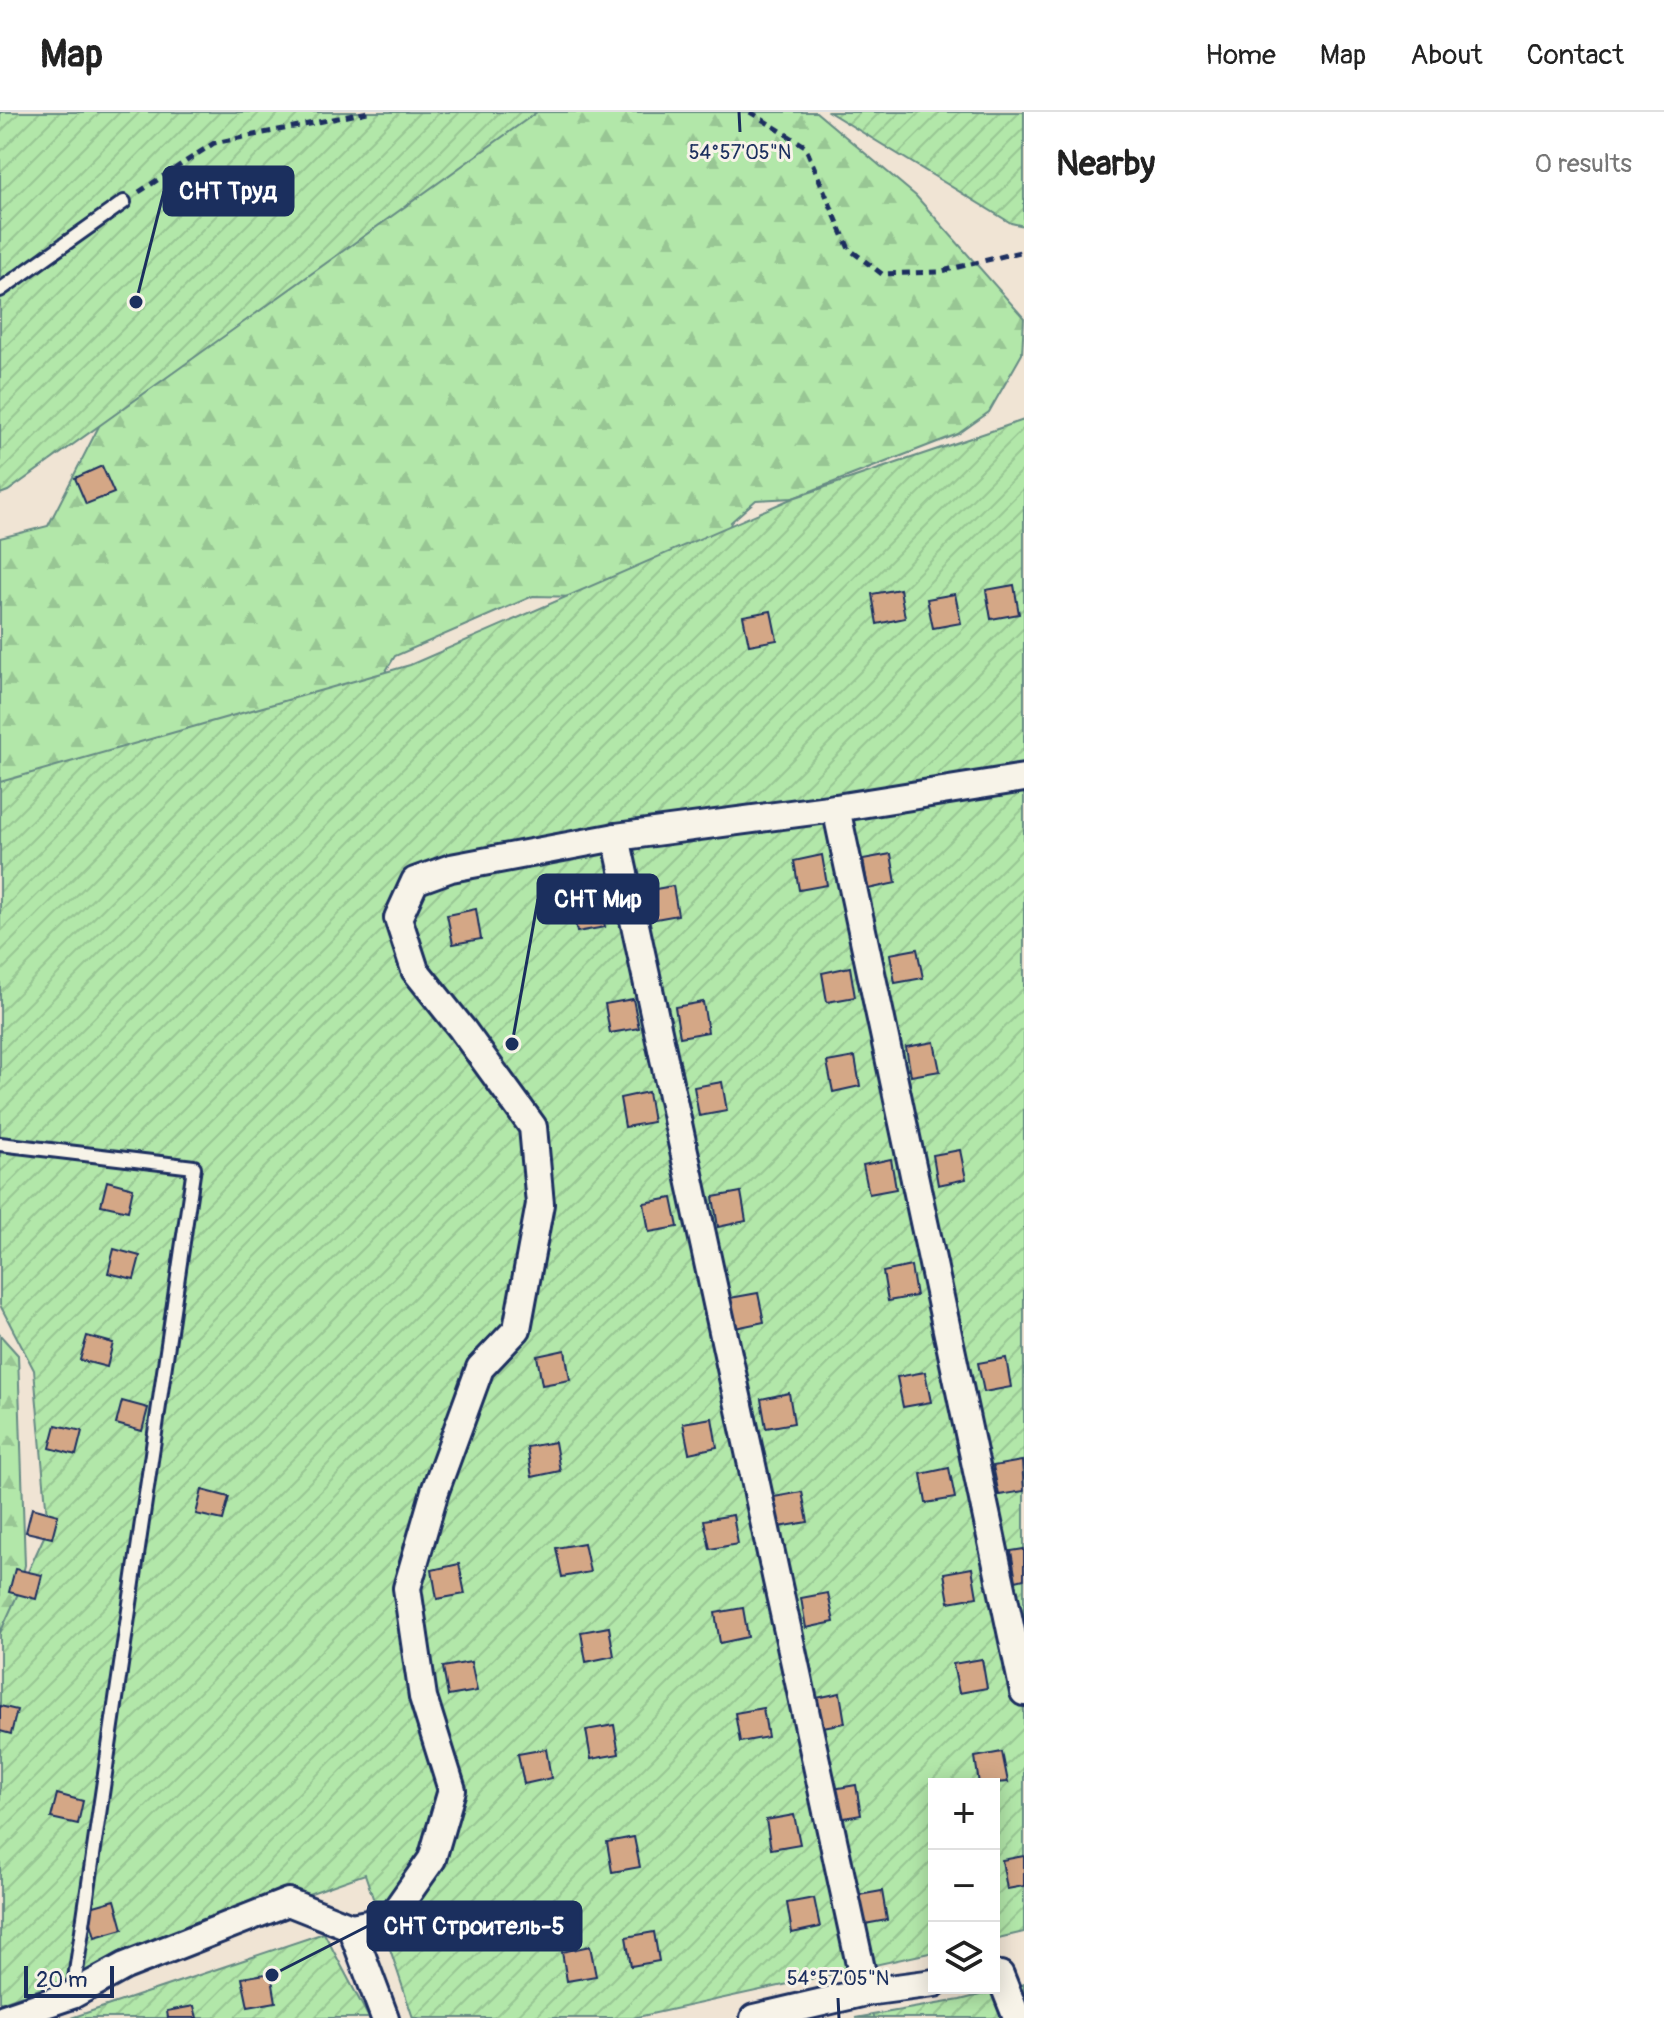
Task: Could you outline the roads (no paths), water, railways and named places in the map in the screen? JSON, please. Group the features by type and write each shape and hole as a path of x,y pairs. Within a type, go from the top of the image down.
{"street":[{"path":"4,2018 72,1995 125,1966 288,1902 351,1927 389,1920 432,1859 452,1790 423,1697 407,1588 435,1491 480,1368 517,1329 540,1204 533,1127 415,970 398,918 415,881 451,868 616,837 836,808 1024,778"},
{"path":"836,808 1024,1692"},
{"path":"616,837 866,1992"},
{"path":"351,1927 385,2018"},
{"path":"1006,1972 1017,2018"},
{"path":"754,2018 866,1992 928,1984"}],"lane":[{"path":"0,290 124,202"},
{"path":"0,1144 194,1167 72,1995"}],"place":[{"name":"СНТ Труд","path":"136,302"},
{"name":"СНТ Мир","path":"512,1044"},
{"name":"СНТ Строитель-5","path":"272,1975"}]}
